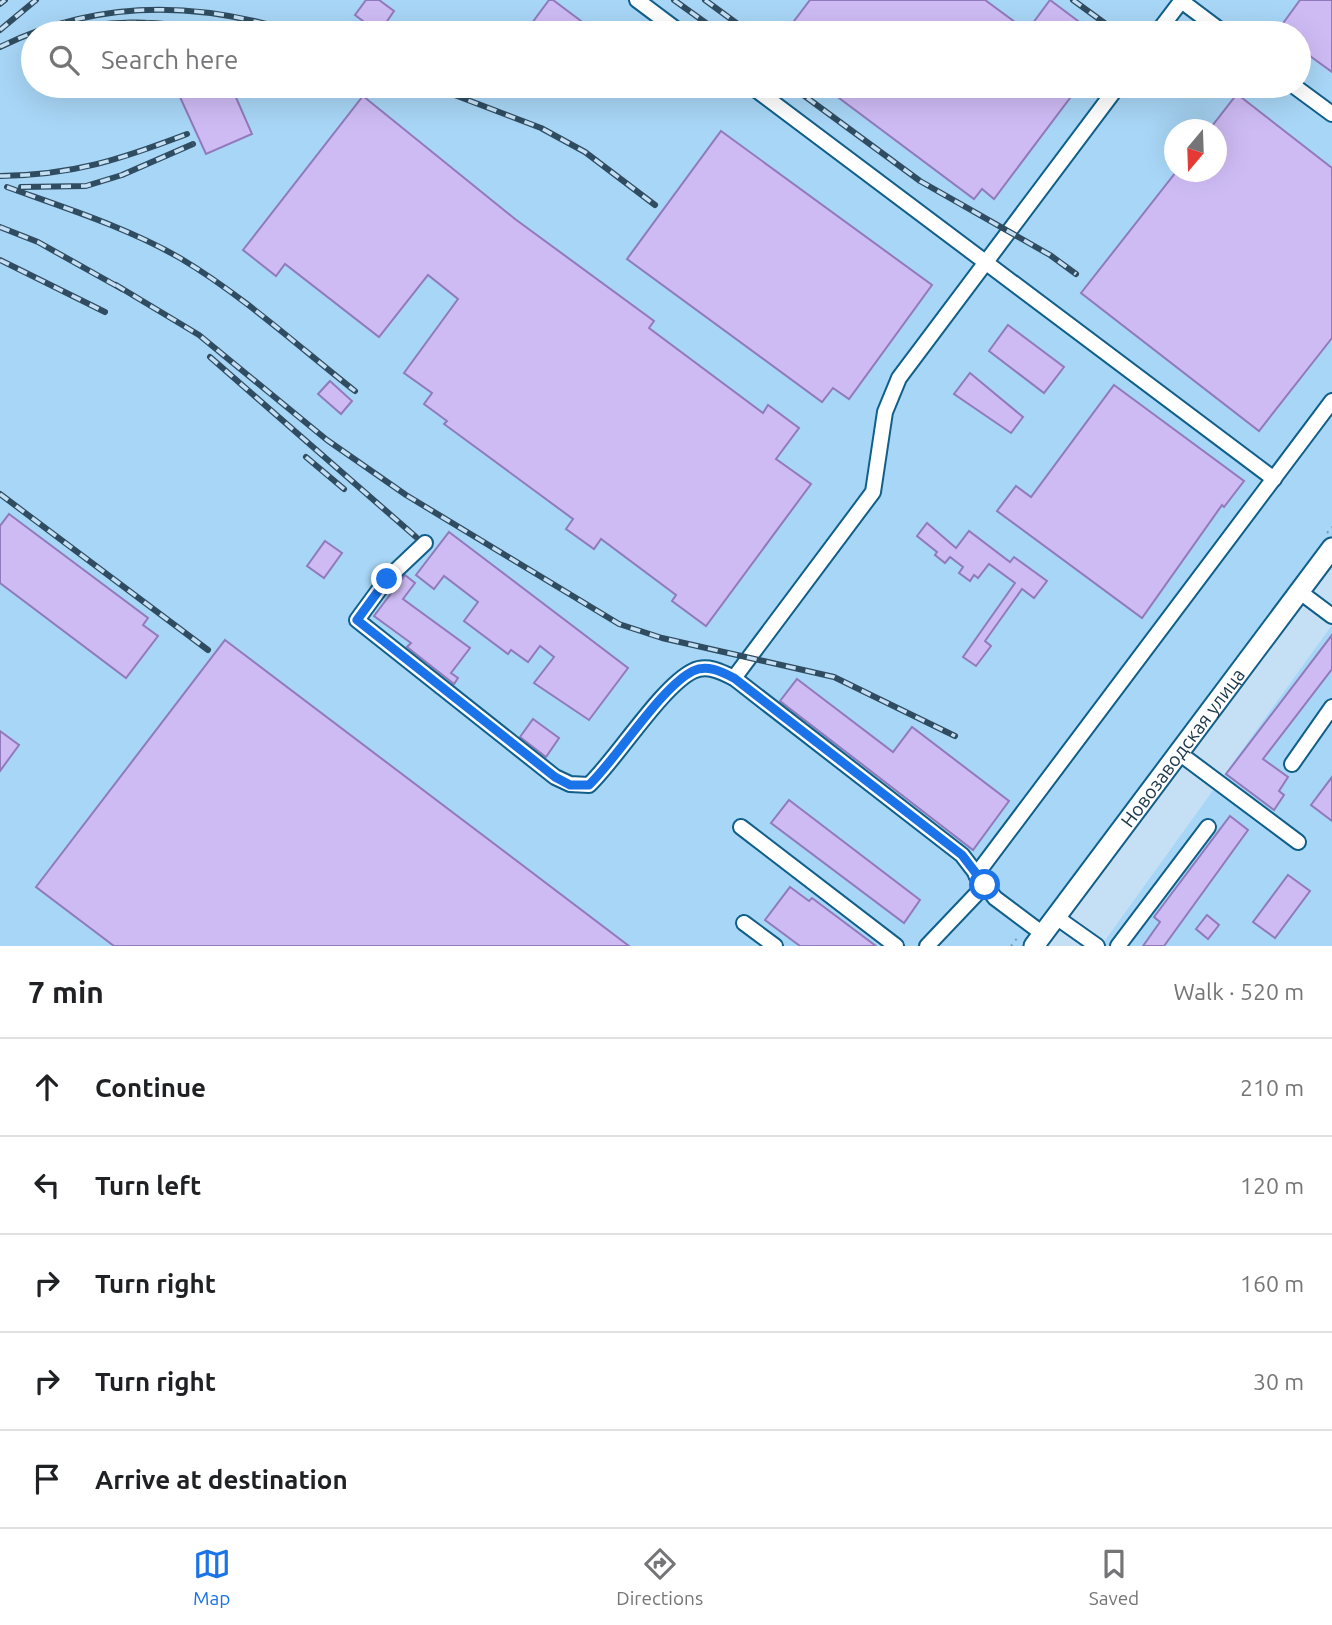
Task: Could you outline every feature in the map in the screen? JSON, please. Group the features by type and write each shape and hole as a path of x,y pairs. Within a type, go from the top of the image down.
{"main road":[{"name":"Новозаводская улица","path":"1032,939 1056,917 1332,548"}],"lane":[{"path":"637,0 665,21"},
{"path":"1166,21 1181,0 1208,21"},
{"path":"767,98 1274,479"},
{"path":"734,678 873,492 885,412 900,378 1109,98"},
{"path":"1310,98 1332,114"},
{"path":"927,946 980,880 1332,401"},
{"path":"425,543 387,579 357,620 555,777 570,785 589,785 610,766 662,699 693,670 716,668 734,678 962,855 980,880 1032,939"},
{"path":"1300,592 1332,616"},
{"path":"1292,764 1332,707"},
{"path":"1179,753 1298,842"},
{"path":"741,827 896,946"},
{"path":"1118,946 1208,827"},
{"path":"1056,917 1097,946"},
{"path":"744,923 775,946"}],"path":[{"path":"1012,946 1032,939"}],"shaded area":[{"path":"0,0 1332,0 1332,548 1034,946 0,946"},
{"path":"1332,625 1332,946 1101,946"}],"building":[{"path":"366,0 379,0 394,11 387,21 363,21 355,15"},
{"path":"549,0 553,0 581,21 533,21"},
{"path":"810,0 985,0 1013,21 794,21"},
{"path":"1050,0 1078,21 1034,21"},
{"path":"1300,0 1332,0 1332,72 1311,57 1311,21 1285,21"},
{"path":"180,98 236,98 252,134 206,154"},
{"path":"361,98 365,98 515,219 654,321 649,328 763,413 768,405 799,428 776,459 811,484 706,626 672,601 676,595 601,539 594,549 566,529 573,519 444,424 447,421 424,404 432,393 404,373 458,299 428,275 379,337 285,264 276,276 243,250"},
{"path":"839,98 1070,98 994,199 982,189 974,199"},
{"path":"1234,98 1242,98 1332,168 1332,338 1259,431 1081,293 1168,182 1227,182 1227,119 1218,119"},
{"path":"721,131 932,285 849,399 833,388 822,402 627,259"},
{"path":"1008,325 1064,367 1044,393 989,351"},
{"path":"970,373 1023,417 1011,433 954,394"},
{"path":"330,381 352,401 341,414 318,394"},
{"path":"1114,385 1244,481 1224,507 1222,505 1142,618 997,511 1016,486 1031,497"},
{"path":"9,514 148,618 143,625 158,636 126,678 0,583 0,526"},
{"path":"927,523 956,548 969,531 1010,562 1014,557 1047,581 1034,598 1022,589 985,641 991,646 976,666 963,657 1015,583 989,564 978,578 974,575 970,581 959,573 963,567 950,557 945,563 935,555 937,552 917,536"},
{"path":"449,532 628,668 589,720 534,683 554,657 540,646 528,662 511,650 508,654 464,621 478,602 444,576 434,589 416,575"},
{"path":"325,541 342,553 324,578 307,566"},
{"path":"405,575 415,583 403,599 470,648 451,673 458,678 454,684 407,647 411,643 374,616"},
{"path":"1332,635 1332,669 1263,759 1288,777 1279,791 1284,795 1274,810 1226,774"},
{"path":"225,640 629,946 114,946 36,887"},
{"path":"797,679 893,752 912,727 1009,801 973,850 780,701"},
{"path":"533,719 559,738 546,757 520,737"},
{"path":"0,731 19,745 0,771"},
{"path":"1332,777 1332,821 1311,805"},
{"path":"789,800 920,900 904,923 771,823"},
{"path":"1230,816 1248,830 1164,946 1143,946 1160,922 1154,917"},
{"path":"1288,875 1310,891 1275,938 1253,922"},
{"path":"790,887 809,901 812,898 876,946 800,946 765,920"},
{"path":"1207,915 1219,925 1208,939 1196,929"}],"railway":[{"path":"0,4 5,0"},
{"path":"0,30 36,0"},
{"path":"674,0 703,21"},
{"path":"705,0 734,21"},
{"path":"1073,0 1102,21"},
{"path":"69,21 109,13 146,10 184,11 254,21"},
{"path":"0,47 21,38"},
{"path":"462,98 541,128 585,152 655,205"},
{"path":"807,98 920,181 1050,255 1076,274"},
{"path":"0,176 73,169 139,151 187,134"},
{"path":"21,187 86,186 122,175 193,144"},
{"path":"7,187 117,227 180,258 248,304 355,391"},
{"path":"0,227 38,242 122,289"},
{"path":"0,260 105,312"},
{"path":"116,285 199,335 327,440 406,495 619,624 662,638 834,677 955,736"},
{"path":"210,357 416,537"},
{"path":"306,457 344,489"},
{"path":"0,494 208,650"}],"route":[{"path":"387,579 357,620 555,777 570,785 589,785 610,766 662,699 693,670 716,668 734,678 962,855 985,885"}]}
